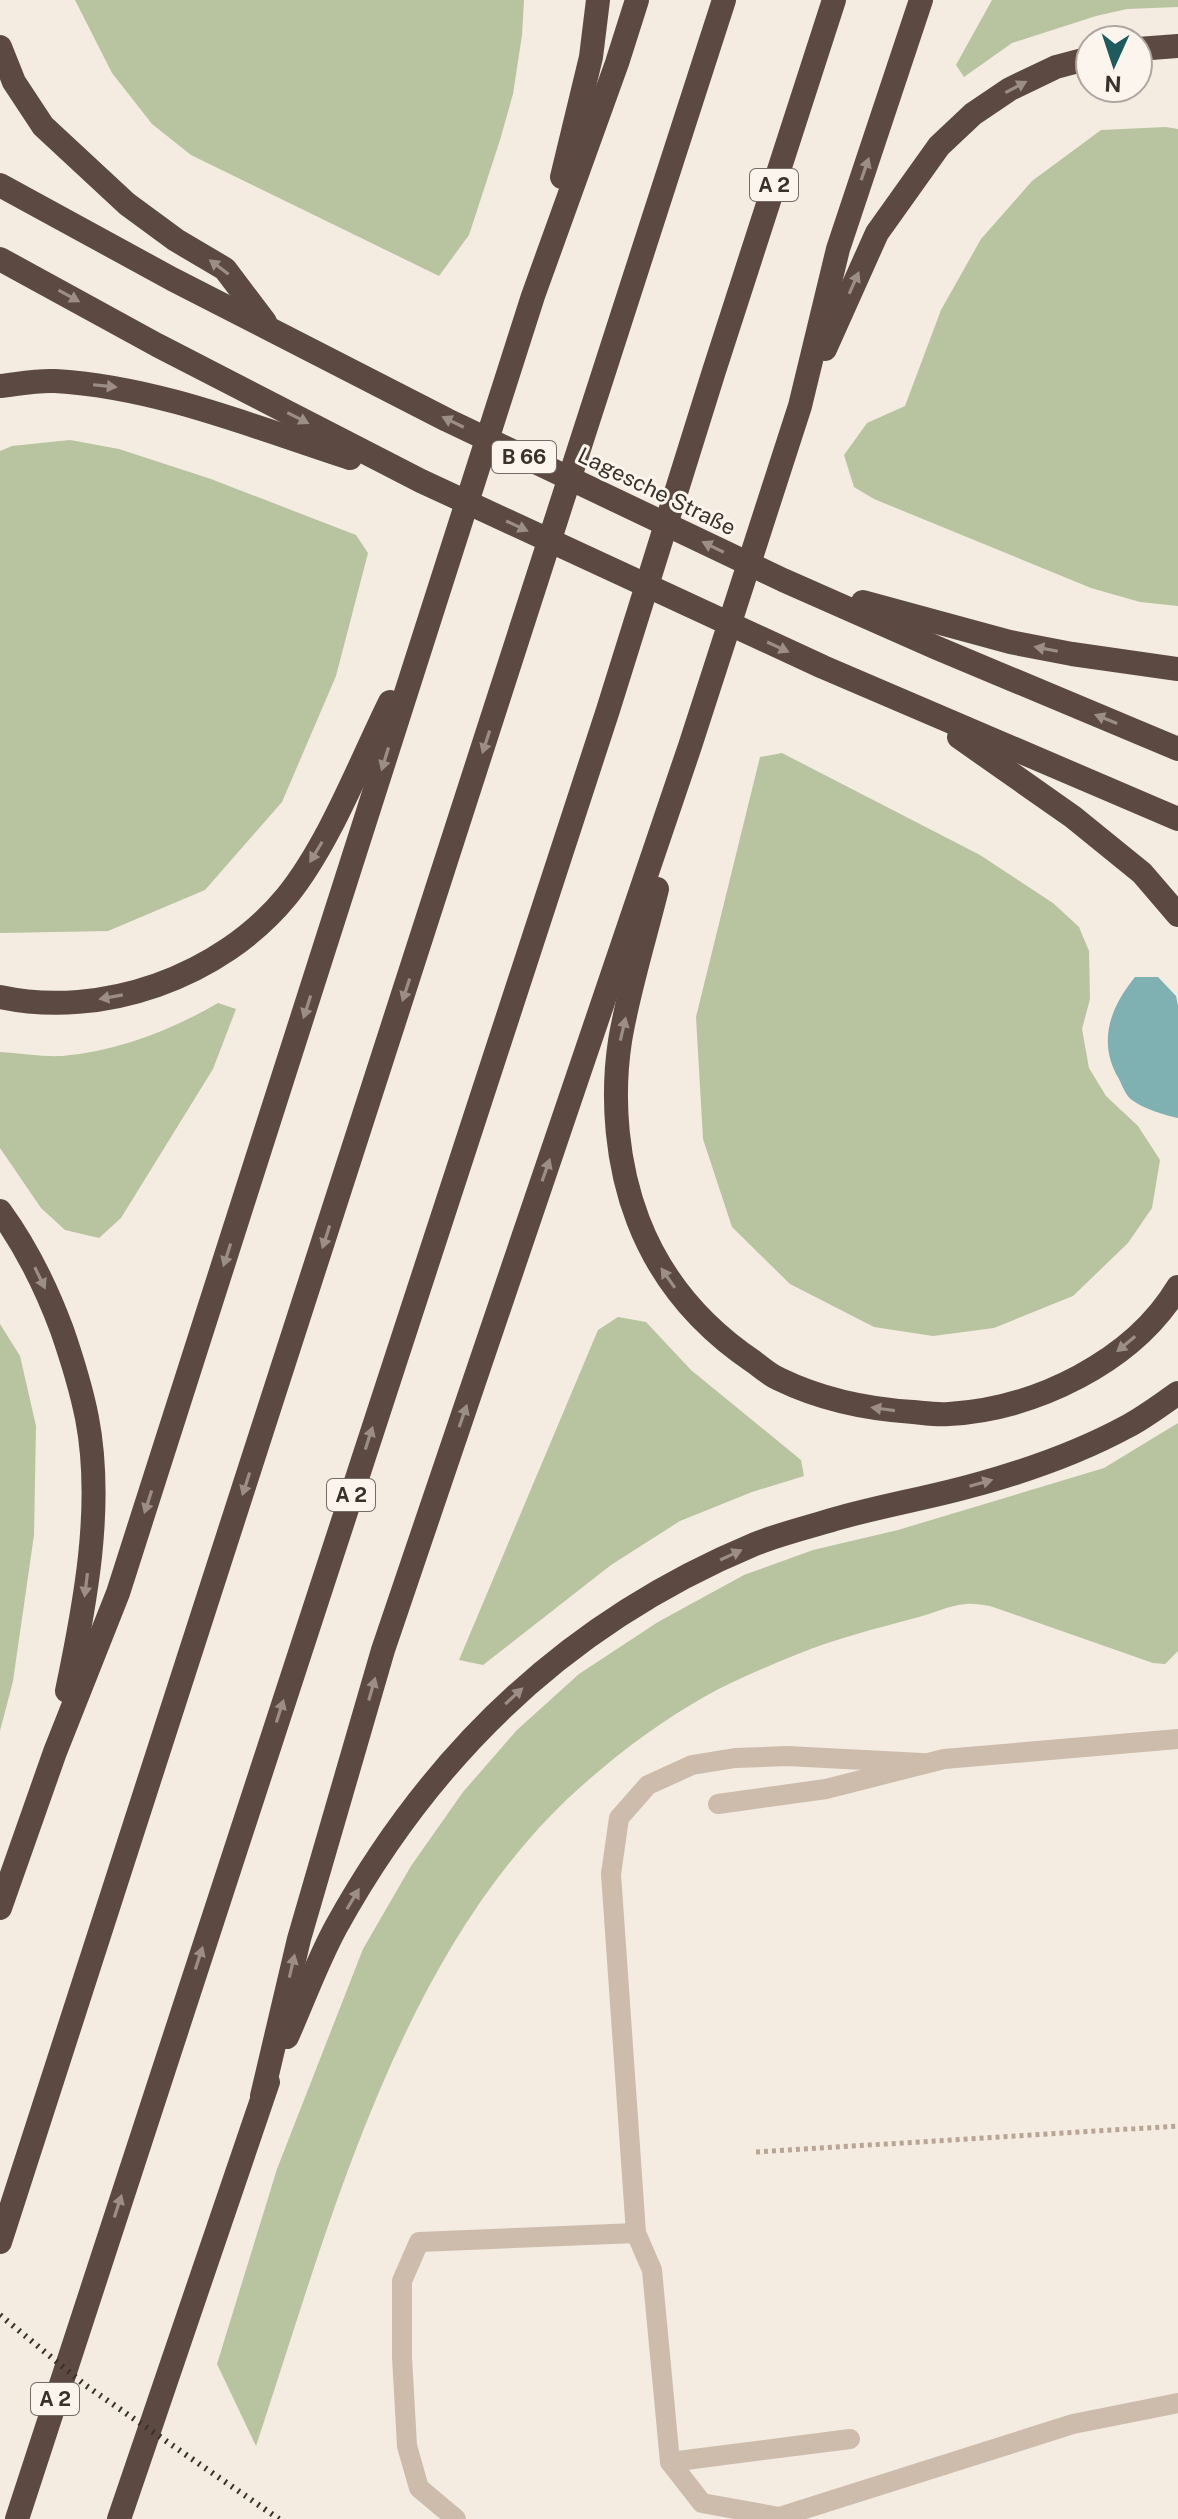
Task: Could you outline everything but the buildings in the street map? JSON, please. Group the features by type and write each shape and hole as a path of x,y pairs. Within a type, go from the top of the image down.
{"highway":[{"path":"533,296 591,57 598,0"},
{"path":"0,1908 55,1752 118,1593 533,296 637,0"},
{"path":"4,2231 724,0"},
{"name":"A 2","path":"17,2519 608,710 834,0"},
{"path":"262,2096 299,1939 383,1650 690,746 800,406 838,249 921,0"},
{"path":"1154,48 1178,46"},
{"path":"0,47 14,82 43,126 127,204 176,240 225,269 268,327"},
{"path":"800,406 877,233 939,146 973,114 1010,89 1056,67 1074,62"},
{"name":"Lagesche Straße","path":"0,185 172,279 447,420 783,580 1178,749"},
{"path":"0,259 157,345 421,481 823,667 1178,819"},
{"path":"0,386 51,380 120,387 166,398 421,481"},
{"path":"783,580 1010,642 1178,669"},
{"path":"0,997 80,1002 140,992 199,966 242,940 286,897 319,848 425,631"},
{"path":"917,708 1073,817 1142,873 1178,915"},
{"path":"690,746 620,1042 617,1103 621,1163 637,1219 659,1265 686,1304 727,1344 777,1378 835,1402 889,1411 948,1414 1004,1405 1061,1386 1103,1363 1145,1328 1178,1287"},
{"path":"0,1211 22,1241 50,1298 72,1358 87,1420 93,1483 90,1552 82,1620 55,1752"},
{"path":"119,2519 262,2096 334,1929 382,1850 425,1792 478,1730 535,1677 611,1622 673,1584 757,1543 839,1518 982,1483 1055,1459 1129,1426 1178,1393"}],"lane":[{"path":"718,1804 826,1789 944,1759 1178,1739"},
{"path":"922,1763 787,1756 735,1758 692,1765 648,1785 619,1818 611,1874 636,2233 652,2270 670,2462 702,2503 776,2518 1073,2424 1178,2403"},
{"path":"456,2519 419,2488 407,2446 402,2281 419,2242 636,2233"},
{"path":"670,2462 850,2439"}],"path":[{"path":"756,2152 1178,2126"}],"green space":[{"path":"75,0 524,0 513,94 469,235 439,276 191,155 152,124 112,73"},
{"path":"992,0 1178,0 1178,7 1127,9 1012,43 964,77 956,65"},
{"path":"1178,129 1178,606 1140,602 1091,588 874,499 854,487 844,455 867,423 905,406 941,310 981,239 1032,181 1101,130"},
{"path":"70,440 119,449 211,479 356,535 368,553 336,676 282,802 205,890 108,931 0,933 0,451 12,446"},
{"path":"782,753 980,855 1053,903 1079,927 1089,951 1090,999 1082,1029 1089,1068 1106,1096 1138,1126 1160,1160 1152,1208 1128,1243 1073,1296 994,1328 933,1336 874,1327 790,1284 732,1227 703,1139 696,1017 760,757"},
{"path":"218,1003 236,1009 213,1069 121,1218 99,1238 65,1230 41,1208 0,1148 0,1052 62,1056 103,1050 162,1031"},
{"path":"618,1317 646,1322 691,1370 801,1460 804,1476 752,1492 680,1521 611,1565 483,1665 459,1660 598,1330"},
{"path":"0,1324 20,1356 36,1426 34,1535 13,1681 0,1731"},
{"path":"1178,1423 1178,1651 1165,1664 1153,1663 990,1606 969,1604 948,1607 813,1648 704,1697 612,1760 549,1817 480,1902 436,1973 398,2048 335,2207 256,2446 217,2364 277,2169 363,1949 411,1866 463,1792 517,1730 579,1674 658,1622 744,1575 813,1550 898,1530 1104,1468"}],"water":[{"path":"1135,977 1158,977 1176,996 1178,1118 1148,1109 1132,1100 1112,1065 1109,1026 1119,1001"}],"railway":[{"path":"0,2315 85,2385 279,2519"}]}
